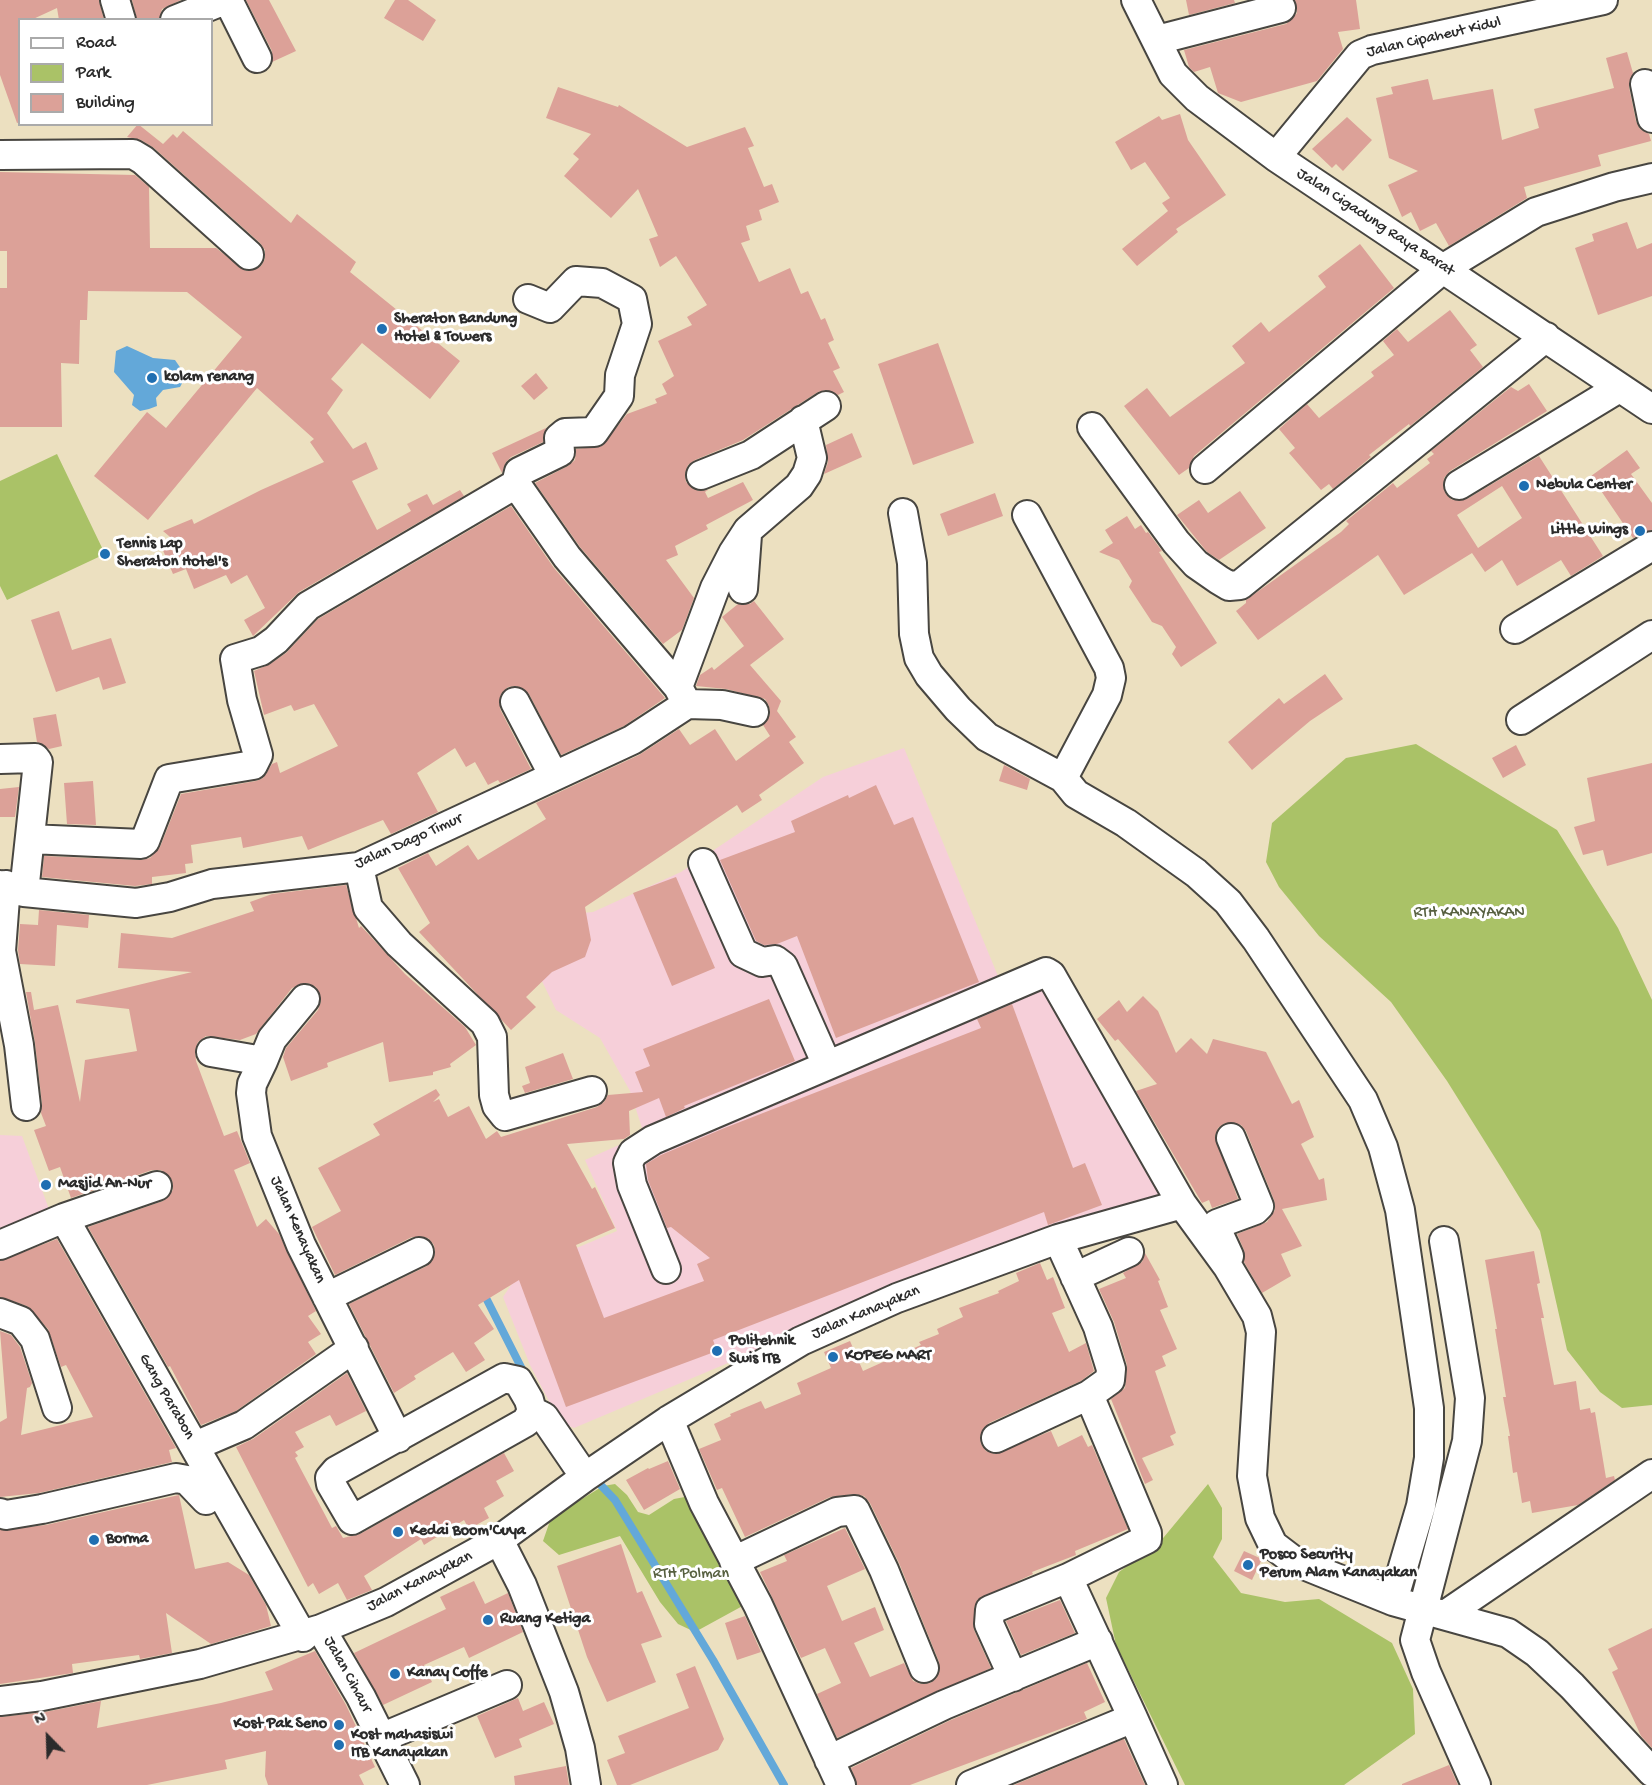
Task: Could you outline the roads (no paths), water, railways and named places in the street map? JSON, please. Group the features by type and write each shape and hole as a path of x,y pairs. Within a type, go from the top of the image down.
{"street":[{"path":"115,0 120,18"},
{"path":"180,18 226,0 257,58"},
{"name":"Jalan Cigadung Raya Barat","path":"1136,0 1173,74 1197,99 1276,157 1652,410"},
{"name":"Jalan Cipaheut Kidul","path":"1276,157 1360,55 1372,50 1602,0"},
{"path":"1157,40 1281,8"},
{"path":"1645,84 1652,118"},
{"path":"0,155 133,154 143,160 249,255"},
{"path":"1205,469 1444,268 1536,212 1614,187 1652,178"},
{"path":"30,839 141,844 145,841 169,780 253,765 258,755 242,700 235,659 261,651 276,640 308,606 516,484 519,472 560,452 559,438 565,433 594,432 619,396 620,375 636,324 632,299 602,283 576,281 550,308 528,299"},
{"path":"1092,427 1176,542 1196,564 1229,585 1240,585 1546,337"},
{"path":"1459,485 1619,387"},
{"path":"683,696 715,588 748,530 799,486 807,474 812,458 814,413 751,455 701,475"},
{"path":"516,484 567,557 683,696 754,712"},
{"path":"903,513 912,563 914,634 919,658 929,675 958,709 987,737 1063,778 1076,794 1126,823 1196,873 1228,902 1256,939 1364,1100 1383,1147 1400,1210 1429,1408 1429,1458 1424,1487 1394,1601"},
{"path":"1027,515 1109,669 1111,678 1107,695 1063,778"},
{"path":"743,589 748,530"},
{"path":"1515,629 1652,546"},
{"path":"1521,720 1652,635"},
{"name":"Jalan Dago Timur","path":"10,887 136,903 170,897 212,884 359,867 632,740 683,696"},
{"path":"515,702 554,776"},
{"path":"0,759 35,758 38,762 30,839 10,887 0,951 19,1045 26,1106"},
{"path":"703,863 742,953 754,960 775,960 783,966 827,1065"},
{"path":"359,867 368,908 399,944 485,1023 492,1036 494,1095 497,1106 505,1116 592,1091"},
{"path":"666,1269 632,1185 628,1163 633,1153 653,1140 1046,972 1051,975 1182,1204 1228,1267 1248,1299"},
{"name":"Jalan Kenayakan","path":"306,999 272,1039 262,1061 251,1093 257,1136 301,1245 398,1438"},
{"path":"211,1052 262,1061"},
{"path":"1231,1138 1259,1206 1255,1210 1221,1221 1217,1230 1257,1316 1261,1332 1252,1476 1260,1518 1273,1545 1294,1561 1394,1601 1508,1633 1537,1653 1652,1772"},
{"path":"0,1245 64,1218 157,1186"},
{"name":"Jalan Kanayakan","path":"0,1701 42,1696 200,1664 312,1633 386,1602 499,1540 585,1477 669,1420 801,1341 897,1298 1058,1239 1182,1204"},
{"name":"Gang Parabon","path":"64,1218 195,1446 312,1633"},
{"path":"996,1438 1089,1395 1110,1380 1111,1369 1098,1327 1058,1239"},
{"path":"1444,1242 1470,1398 1467,1440 1433,1612 1415,1640 1426,1672 1476,1785"},
{"path":"327,1297 419,1252"},
{"path":"1075,1276 1129,1252"},
{"path":"0,1313 21,1321 35,1339 57,1408"},
{"path":"195,1446 244,1425 354,1348"},
{"path":"504,1378 518,1381 530,1400 532,1411 526,1422 352,1520 330,1478 336,1471 504,1378"},
{"path":"1013,1677 989,1624 987,1616 990,1610 1068,1578 1148,1537 1089,1395"},
{"path":"532,1411 544,1417 585,1477"},
{"path":"669,1420 704,1503 758,1605 835,1773 944,1705 1098,1641"},
{"path":"1433,1612 1652,1474"},
{"path":"0,1513 6,1515 42,1509 176,1478 187,1480 206,1500"},
{"path":"735,1561 837,1512 855,1510 884,1570 924,1668"},
{"path":"499,1540 522,1585 564,1692 580,1748 586,1785"},
{"path":"1068,1578 1163,1785"},
{"name":"Jalan Cihaur","path":"312,1633 361,1697 405,1785"},
{"path":"381,1738 507,1685"},
{"path":"971,1785 1133,1718"}],"water":[{"name":"kolam renang","path":"127,346 153,358 175,360 186,376 180,387 163,390 156,398 157,406 140,411 132,405 134,395 114,372 116,351"}],"waterway":[{"path":"483,1292 525,1375"},
{"path":"593,1477 615,1500 713,1660 784,1785"}],"place":[{"name":"Sheraton Bandung Hotel & Towers","path":"382,329"},
{"name":"kolam renang","path":"152,378"},
{"name":"Nebula Center","path":"1524,486"},
{"name":"Little Wings","path":"1640,531"},
{"name":"Tennis Lap Sheraton Hotel's","path":"105,554"},
{"name":"Masjid An-Nur","path":"46,1185"},
{"name":"Politehnik Swis ITB","path":"717,1351"},
{"name":"KOPEG MART","path":"833,1357"},
{"name":"Kedai Boom'Cuya","path":"398,1532"},
{"name":"Borma","path":"94,1540"},
{"name":"Posco Security Perum Alam Kanayakan","path":"1248,1565"},
{"name":"Ruang Ketiga","path":"488,1620"},
{"name":"Kanay Coffe","path":"395,1674"},
{"name":"Kost Pak Seno","path":"339,1725"},
{"name":"Kost mahasiswi ITB Kanayakan","path":"339,1745"}],"park label":[{"name":"RTH KANAYAKAN","path":"1469,914"},
{"name":"RTH Polman","path":"691,1575"}]}
